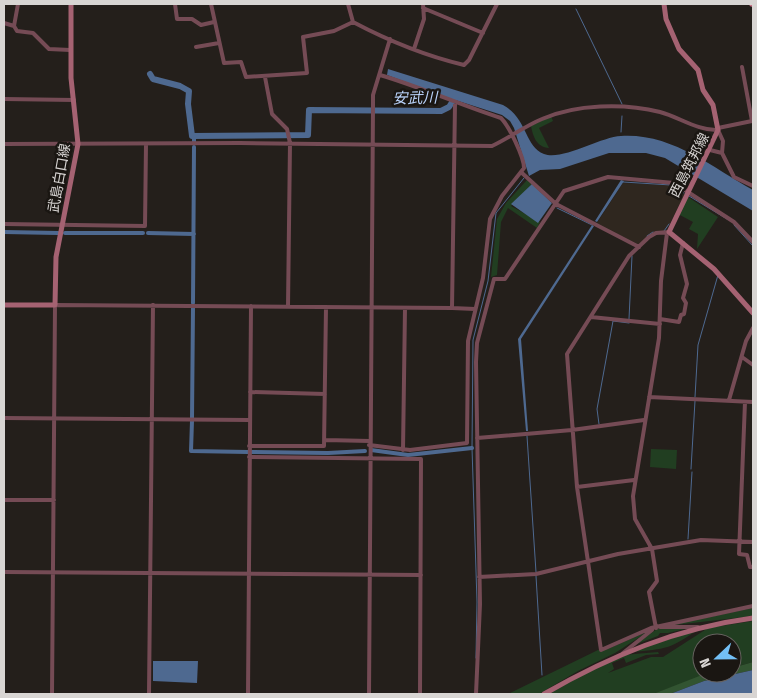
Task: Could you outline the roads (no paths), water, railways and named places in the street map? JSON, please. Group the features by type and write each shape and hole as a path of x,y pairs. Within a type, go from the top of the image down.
{"main road":[{"name":"武島白口線","path":"55,305 56,257 78,144 70,50 71,4"},
{"name":"西島筑邦線","path":"664,4 666,19 679,49 698,70 703,90 712,105 718,129 710,150 687,191 668,233"},
{"path":"668,233 714,269 753,313"},
{"path":"4,305 55,305"},
{"path":"544,694 592,667 623,653 698,627 753,618"}],"street":[{"path":"14,26 18,4"},
{"path":"175,4 178,18 192,19 201,25 214,22"},
{"path":"211,4 224,63 241,62 246,77 307,73 303,37 334,31 353,22"},
{"path":"348,4 353,22 414,49 464,65 469,60 497,4"},
{"path":"752,4 753,9"},
{"path":"414,49 424,18 423,6 483,33"},
{"path":"4,23 14,26 17,31 33,33 49,49 70,50"},
{"path":"368,694 372,116 373,95 390,39"},
{"path":"196,47 219,43"},
{"path":"4,144 289,142 492,146 527,126 564,110 621,107 659,112 706,130 718,129 752,121 742,67"},
{"path":"324,440 370,443 403,450 467,443 468,341 483,278 490,219 502,196 522,173 524,164 512,134 501,118 455,104 410,84 380,75"},
{"path":"265,77 272,114 287,129 289,142 288,307"},
{"path":"4,99 74,100"},
{"path":"452,308 455,104"},
{"path":"718,129 723,141 722,153 734,177 753,186"},
{"path":"4,224 145,226 146,144"},
{"path":"710,150 722,153"},
{"path":"522,173 556,204 639,247"},
{"path":"476,694 479,576 477,343 494,279 505,279 566,190 608,178 670,182 734,222 753,242"},
{"path":"657,627 649,592 657,581 652,549 635,519 634,480 660,322 668,233 656,233 629,256 567,354 577,487 601,650 657,627 753,606"},
{"path":"590,317 679,322 681,315 684,314 686,303 683,298 687,284 680,254 683,243"},
{"path":"52,694 55,305 476,309"},
{"path":"150,694 153,305"},
{"path":"248,694 251,306"},
{"path":"249,446 324,446 326,307"},
{"path":"403,450 405,308"},
{"path":"729,400 749,334 753,328"},
{"path":"742,357 753,365"},
{"path":"250,392 325,394"},
{"path":"649,397 753,402"},
{"path":"745,402 739,554 747,555 750,567 753,567"},
{"path":"4,418 249,420"},
{"path":"477,438 572,430 644,420"},
{"path":"249,457 421,459 420,694"},
{"path":"577,487 634,480"},
{"path":"4,500 54,500"},
{"path":"479,576 536,574 618,554 701,540 753,543"},
{"path":"4,572 421,574"},
{"path":"623,653 657,627 698,627"}],"water":[{"path":"388,69 503,105 517,117 533,145 544,154 552,155 571,152 612,137 621,136 657,140 674,146 690,153 753,190 753,211 665,158 646,153 609,153 560,169 540,170 529,176 510,121 502,115 387,75"},
{"path":"621,180 624,181 597,222 595,221"},
{"path":"532,184 552,203 538,223 511,204"},
{"path":"592,225 594,226 521,339 528,431 526,431 518,339"},
{"path":"153,661 198,661 197,683 153,681"},
{"path":"753,670 753,694 670,694 699,683 742,683 742,672"}],"waterway":[{"path":"576,9 622,104"},
{"name":"安武川","path":"150,74 153,79 180,86 189,91 188,104 192,136 308,135 309,110 441,111 449,107 456,96"},
{"path":"621,132 622,116"},
{"name":"安武川","path":"194,136 194,142"},
{"path":"193,303 194,147"},
{"path":"476,658 477,602 472,448 473,340 488,281 496,213 524,178"},
{"path":"623,182 671,185 684,193"},
{"path":"689,196 727,219"},
{"path":"557,208 592,225"},
{"path":"664,231 669,224"},
{"path":"734,225 753,246"},
{"path":"4,232 58,233"},
{"path":"647,236 653,232"},
{"path":"65,233 143,233"},
{"path":"148,233 194,234"},
{"path":"629,319 632,256"},
{"path":"695,397 698,345 718,275"},
{"path":"192,418 193,308"},
{"path":"599,424 597,409 613,321 629,323"},
{"path":"691,469 695,401"},
{"path":"192,421 191,451 248,452"},
{"path":"527,436 536,572"},
{"path":"371,450 408,455 472,448"},
{"path":"252,452 328,453 365,451"},
{"path":"688,539 692,472"},
{"path":"536,576 542,675"}]}
